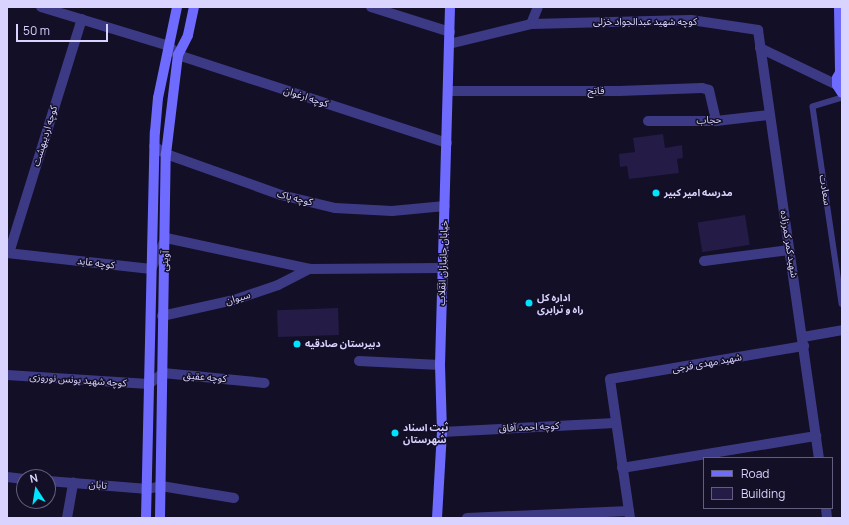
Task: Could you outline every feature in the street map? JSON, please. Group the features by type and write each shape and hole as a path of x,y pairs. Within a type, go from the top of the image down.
{"street":[{"path":"41,7 169,46"},
{"name":"آوینی","path":"146,518 148,489 150,269 154,146 158,98 177,7"},
{"name":"آوینی","path":"160,518 163,373 162,316 166,238 166,154 178,55 188,35 194,7"},
{"path":"371,7 450,32"},
{"name":"خیابان جانبازان انقلاب","path":"437,518 442,432 440,365 450,91 450,7"},
{"path":"531,24 538,7"},
{"path":"760,48 840,89 841,71 839,7"},
{"name":"کوچه اردیبهشت","path":"8,253 82,19"},
{"name":"کوچه شهید عبدالجواد خزلی","path":"449,44 531,24 691,20 758,30"},
{"name":"شهید کمر کمرزاده","path":"758,30 769,115 804,342 819,457"},
{"name":"کوچه ارغوان","path":"169,46 178,55 447,143"},
{"name":"فاتح","path":"450,91 619,91 702,88 709,90 716,121"},
{"name":"حجاب","path":"648,121 716,121 769,115"},
{"name":"کوچه پاک","path":"154,146 166,154 280,195 335,208 392,211 445,206"},
{"path":"150,269 166,238 310,269 443,268"},
{"path":"704,261 789,250"},
{"name":"کوچه عابد","path":"8,253 150,269"},
{"name":"سیوان","path":"162,316 234,300 278,285 310,269"},
{"name":"شهید مهدی فرجی","path":"615,423 610,379 804,342 842,330"},
{"path":"359,361 440,365"},
{"path":"149,384 163,373"},
{"name":"کوچه عقیق","path":"163,373 265,383"},
{"name":"کوچه شهید یونس نوروزی","path":"7,376 149,384"},
{"path":"467,518 629,515 615,423"},
{"name":"کوچه احمد آفاق","path":"442,432 615,423"},
{"path":"622,468 816,436"},
{"name":"تابان","path":"56,482 148,489 160,486"},
{"path":"67,518 73,483"},
{"path":"160,486 234,498"}],"lane":[{"name":"سعادت","path":"842,98 813,107 842,304"}],"building":[{"path":"663,134 665,148 682,145 683,158 677,159 679,173 629,179 627,166 620,167 619,154 635,152 633,138"},
{"path":"745,215 750,245 702,252 698,223"},
{"path":"338,308 339,335 278,337 277,310"}],"place":[{"name":"مدرسه امیر کبیر","path":"656,193"},
{"name":"اداره کل راه و ترابری","path":"529,303"},
{"name":"دبیرستان صادقیه","path":"297,344"},
{"name":"ثبت اسناد شهرستان","path":"395,433"}]}
